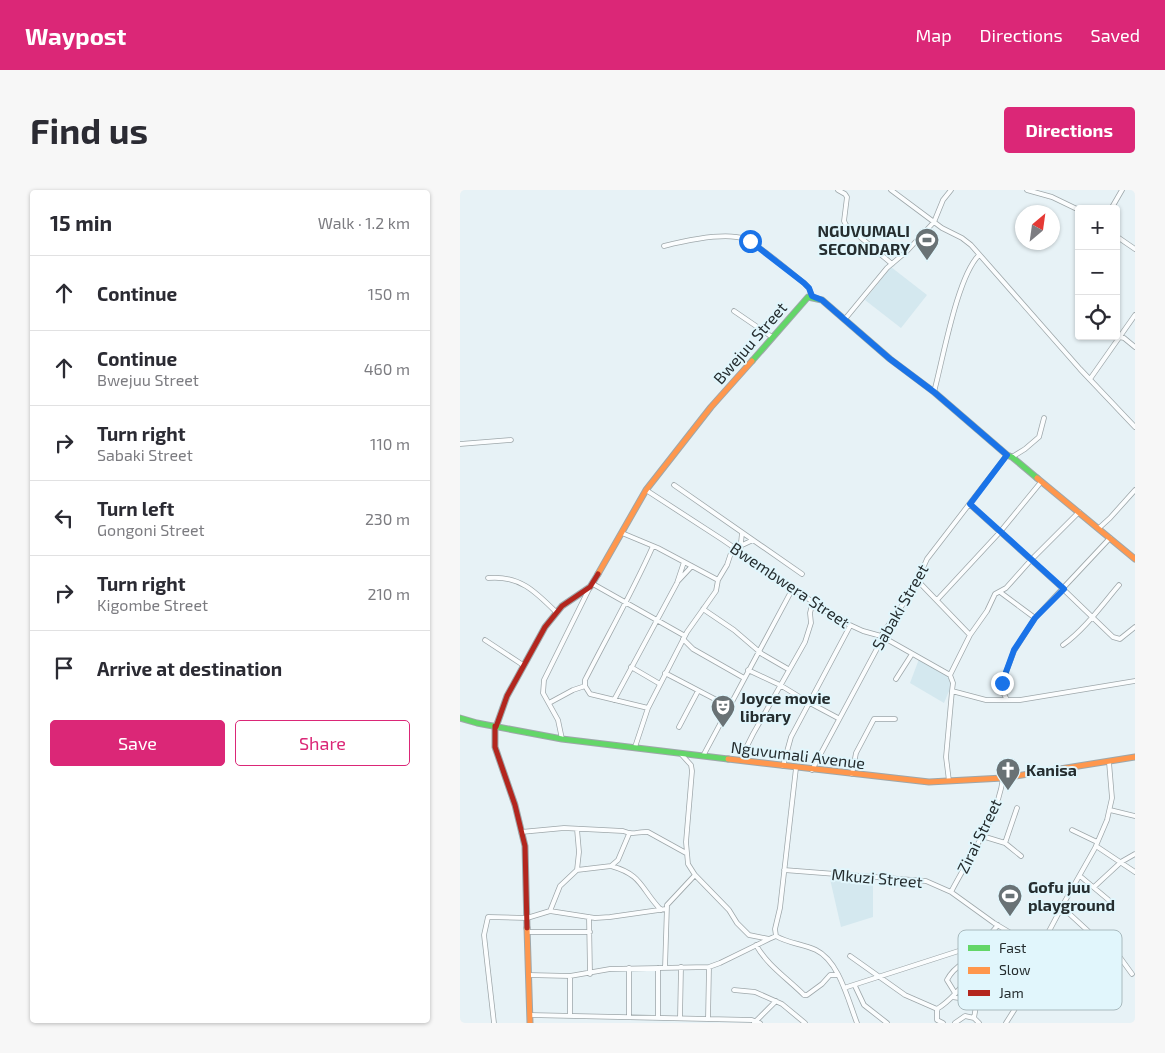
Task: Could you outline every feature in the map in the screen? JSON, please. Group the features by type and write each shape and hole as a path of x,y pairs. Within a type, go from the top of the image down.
{"street":[{"path":"838,190 847,197 844,221 846,224 892,264"},
{"path":"891,190 942,228 962,238 979,254 1135,427"},
{"path":"845,319 892,264 934,222 943,200 951,190"},
{"path":"1027,190 1052,197 1075,208"},
{"path":"1113,205 1122,190"},
{"path":"664,246 691,240 730,237 744,238 754,244 804,283 809,288 812,296 822,300 890,359 934,392 1135,559"},
{"path":"1120,239 1135,249"},
{"path":"934,392 964,279 971,264 979,254"},
{"name":"Bwejuu Street","path":"496,726 498,715 534,644 556,612 574,596 592,586 646,490 711,407 805,299 812,296"},
{"path":"734,311 772,337"},
{"path":"1120,336 1135,315"},
{"path":"1120,337 1124,338 1135,347"},
{"path":"1090,379 1117,340"},
{"name":"Sabaki Street","path":"812,770 838,718 880,643 881,636 917,580 927,560 1010,456 1024,449 1039,436 1044,418"},
{"path":"460,444 511,440"},
{"path":"937,600 1000,532 1042,482"},
{"path":"674,485 802,574"},
{"name":"Bwembwera Street","path":"646,490 850,626 881,636 950,675"},
{"path":"1099,528 1135,490"},
{"path":"970,504 1064,589 1113,638 1120,639 1135,627"},
{"path":"949,781 946,757 953,683 950,675 970,635 995,594 1006,588 1030,560 1079,512"},
{"path":"622,533 653,546 718,580"},
{"path":"740,552 742,533"},
{"path":"1007,700 1002,690 1002,683 1012,655 1035,618 1110,538"},
{"path":"740,546 753,540"},
{"path":"648,708 590,694 585,686 585,680 625,601 639,578 653,546"},
{"path":"636,747 648,708 684,638 716,591 718,580 727,565 733,547"},
{"path":"677,583 684,562"},
{"path":"614,700 656,619 677,583 692,566"},
{"path":"488,578 502,577 522,583 539,595 556,612"},
{"path":"917,580 970,635"},
{"path":"1063,645 1092,617 1119,585"},
{"path":"562,738 558,720 543,693 544,680 592,586 625,601 656,619 684,638 694,649 744,678"},
{"path":"703,756 758,650 793,588"},
{"path":"1000,592 1035,618"},
{"path":"745,761 747,746 753,734 788,669 805,642 811,623 810,613 813,602"},
{"path":"703,609 734,630 762,654 788,669"},
{"path":"782,766 791,737 808,702 850,626"},
{"path":"485,640 524,665"},
{"path":"896,679 912,654"},
{"path":"631,667 660,684"},
{"path":"748,670 780,685 838,718"},
{"path":"665,673 728,706"},
{"path":"952,691 986,700 1020,700 1135,681"},
{"path":"549,703 573,690 585,686"},
{"path":"679,728 698,691"},
{"name":"Nguvumali Avenue","path":"460,718 562,738 812,770 929,782 1004,778 1135,757"},
{"path":"852,774 856,754 874,719 895,719"},
{"path":"496,726 495,746 515,804 525,846 530,1023"},
{"path":"680,753 691,765 692,771 686,842 688,864 695,875 729,910 749,935 769,939"},
{"path":"1050,930 1096,844 1110,810 1112,790 1109,762"},
{"path":"776,936 775,929 780,908 796,768"},
{"name":"Zirai Street","path":"951,892 982,836 1002,790 1004,778"},
{"path":"1005,843 1017,808"},
{"path":"1110,810 1135,816"},
{"path":"522,832 564,828 622,831 629,834 648,832 686,853"},
{"path":"577,829 579,852 577,870"},
{"path":"1072,830 1096,844 1135,872"},
{"path":"611,866 618,860 629,834"},
{"path":"982,836 1005,843 1021,856"},
{"path":"674,847 686,842"},
{"path":"1094,887 1121,862 1135,854"},
{"path":"550,911 560,886 577,870 611,866 625,869 640,882 651,900 661,910"},
{"name":"Mkuzi Street","path":"784,870 926,881 951,892 1006,930"},
{"path":"666,968 666,909 669,901 695,875"},
{"path":"1080,876 1111,902"},
{"path":"1062,907 1087,930"},
{"path":"494,1023 484,935 488,917 528,918 550,911 590,917 610,917 666,909"},
{"path":"590,917 590,974"},
{"path":"994,930 998,925"},
{"path":"528,932 590,932"},
{"path":"529,975 570,976 610,969 709,967 776,936"},
{"path":"776,936 823,954 831,962 844,988 857,1023"},
{"path":"756,945 760,953 772,966 804,995 822,984 830,975 838,975"},
{"path":"844,988 958,951"},
{"path":"850,956 905,995 937,1008"},
{"path":"1122,960 1132,974"},
{"path":"680,1018 681,967"},
{"path":"708,1019 709,967"},
{"path":"954,995 947,980 950,974 958,967"},
{"path":"629,968 629,1017"},
{"path":"658,968 658,1018"},
{"path":"570,976 570,1016"},
{"path":"854,986 864,1006 887,1023"},
{"path":"937,1008 954,995 958,989"},
{"path":"734,990 755,992 776,1001 805,1023"},
{"path":"954,995 958,996"},
{"path":"530,1015 680,1018 689,1021 708,1019 757,1022 776,1001"},
{"path":"937,1008 937,1020 943,1023"},
{"path":"974,1018 975,1010"},
{"path":"1006,1023 1014,1010"},
{"path":"548,1023 549,1016"},
{"path":"576,1016 576,1023"},
{"path":"955,1023 964,1016 974,1018 979,1023"},
{"path":"611,1017 612,1023"},
{"path":"648,1018 648,1023"}],"shaded area":[{"path":"891,267 927,295 901,328 865,300"},
{"path":"919,659 949,677 952,684 944,703 910,683"},
{"path":"830,879 873,883 873,917 841,927"}],"traffic: fast":[{"path":"752,361 808,297 822,300 890,359 934,392 1007,455 1037,478"},
{"path":"460,718 562,739 728,759"}],"traffic: slow":[{"path":"598,574 646,490 711,407 752,361"},
{"path":"1037,478 1135,559"},
{"path":"728,759 929,782 1003,778 1135,757"},
{"path":"527,928 530,1023"}],"traffic: jam":[{"path":"496,727 507,696 545,627 562,606 590,587 598,574"},
{"path":"495,726 495,747 515,805 525,846 527,928"}],"place":[{"name":"NGUVUMALI SECONDARY","path":"927,261"},
{"name":"Joyce movie library","path":"723,728"},
{"name":"Kanisa","path":"1008,791"},
{"name":"Gofu juu playground","path":"1010,917"}],"route":[{"path":"750,241 804,283 809,288 812,296 822,300 890,359 934,392 1007,455 970,504 1064,589 1035,618 1014,650 1002,683"}]}
